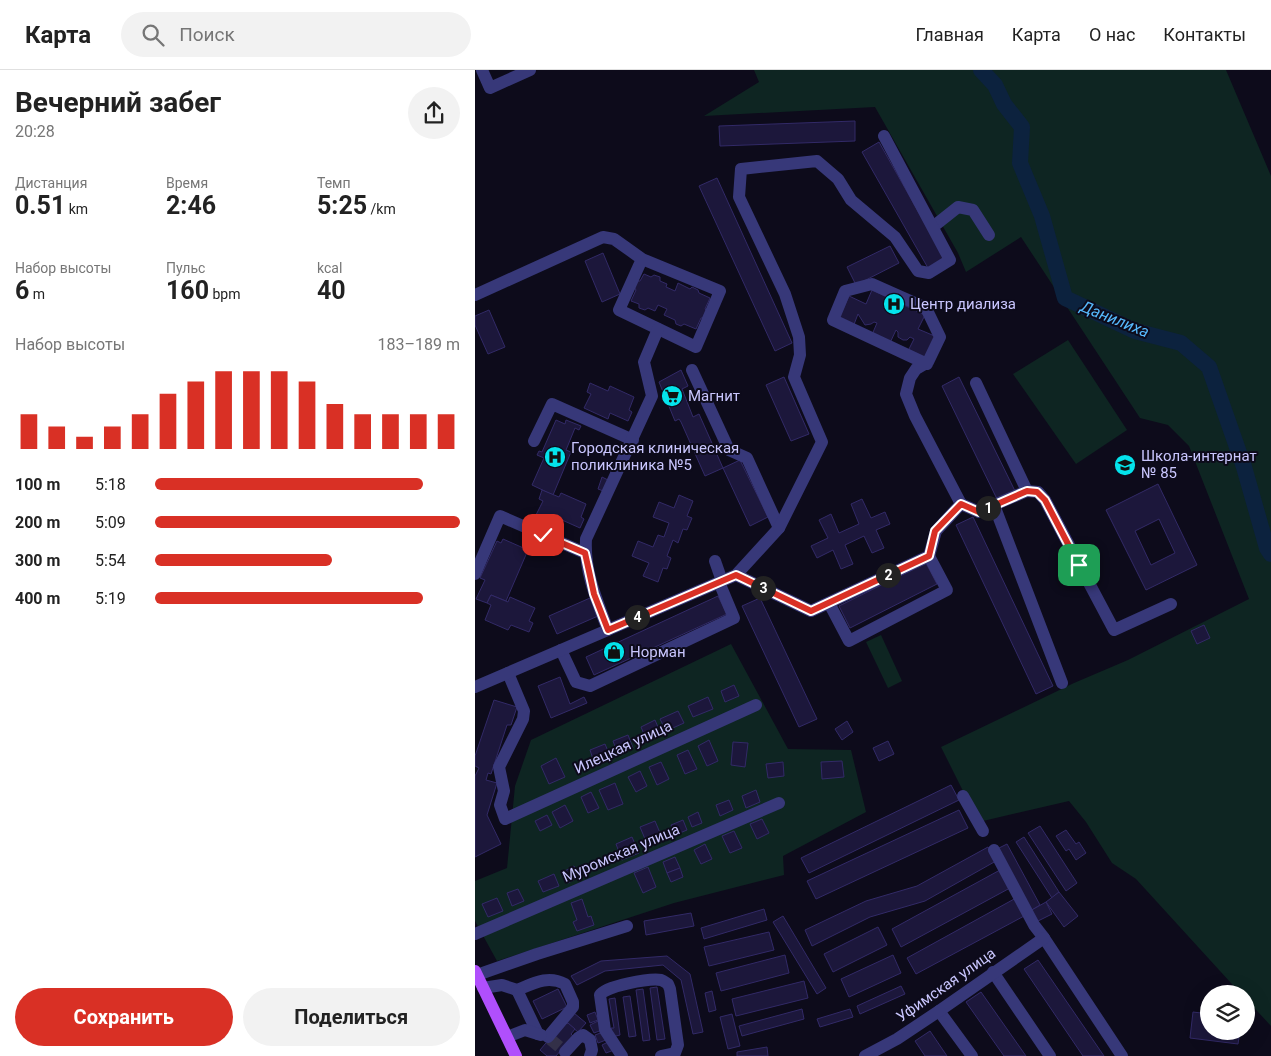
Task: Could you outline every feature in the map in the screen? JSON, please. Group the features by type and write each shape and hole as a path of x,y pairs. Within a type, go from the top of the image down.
{"main road":[{"path":"476,973 516,1056"}],"street":[{"path":"482,70 490,88 530,70"},
{"path":"475,687 736,575 779,528 822,442 794,376 800,356 799,337 785,294 739,197 741,168 818,157 838,179 851,200 895,237 918,271 929,273 950,260 934,226 884,136"},
{"path":"934,226 958,207 973,210 989,235"},
{"path":"475,296 603,237 614,239 642,258 720,291 696,347 619,310 642,258"},
{"path":"927,364 833,320 845,291 871,284 926,308 940,337 927,364 916,369 910,378 906,394 915,416 961,504 979,512 1027,491 1037,492 1045,500 1114,630 1171,604"},
{"path":"608,630 594,594 585,553 586,539 652,396 644,362 658,329"},
{"path":"692,370 729,450 747,458 779,528"},
{"path":"976,383 1027,491"},
{"path":"535,441 552,404 633,440"},
{"path":"829,603 849,641 947,590 929,556 935,531 961,504"},
{"path":"994,505 1062,683"},
{"path":"475,574 500,516 585,553"},
{"path":"736,575 811,611 929,556"},
{"path":"561,650 576,682 590,686 734,618 715,561"},
{"name":"Илецкая улица","path":"509,673 524,711 523,719 499,767 504,791 500,805 505,819 755,704"},
{"path":"963,796 983,831"},
{"name":"Муромская улица","path":"475,934 779,803"},
{"path":"994,850 1034,924 1122,1056"},
{"path":"476,973 627,926"},
{"name":"Уфимская улица","path":"869,1055 939,1011 1045,938"},
{"path":"993,972 1050,1056"},
{"path":"483,988 502,985 517,990 542,980 565,984 573,1002 573,1008 545,1037"},
{"path":"622,1056 605,1030 600,994 605,990 619,986 658,980 668,984 670,989 678,1045 675,1053 661,1056"},
{"path":"517,990 545,1037"},
{"path":"939,1011 972,1056"},
{"path":"507,1038 525,1030 545,1037"},
{"path":"563,1052 583,1035 590,1040 592,1050 590,1056"}],"green space":[{"path":"754,70 1226,70 1271,176 1271,1026 1255,1009 1255,985 1233,985 1136,879 1112,863 1086,822 1069,801 983,821 971,807 941,747 1074,683 1128,660 1249,599 1189,446 1168,425 1140,418 1021,237 966,272 958,253 875,107 704,116 759,82"},
{"path":"1068,340 1127,430 1076,464 1013,374"},
{"path":"881,635 902,681 888,688 866,642"},
{"path":"731,644 788,749 851,750 866,812 783,856 784,875 674,903 497,961 475,921 475,881 507,868 515,786 531,740"}],"building":[{"path":"855,121 855,141 720,146 719,126"},
{"path":"879,142 945,259 928,268 862,152"},
{"path":"717,178 792,343 775,351 699,186"},
{"path":"890,246 899,263 856,285 847,267"},
{"path":"603,253 620,294 602,302 585,261"},
{"path":"644,274 651,277 654,275 660,277 660,281 667,284 666,287 675,291 678,283 690,289 692,287 710,298 705,309 707,311 696,329 684,324 681,326 676,324 675,320 664,315 667,309 658,305 655,311 648,308 645,310 639,308 639,304 631,301 636,290 634,287"},
{"path":"872,290 925,315 918,329 937,337 926,361 907,353 914,339 910,337 907,340 903,340 898,337 896,330 889,345 871,337 877,323 865,325 858,314 853,327 838,320 849,296 866,304"},
{"path":"489,310 505,347 488,354 475,325 475,316"},
{"path":"681,370 688,386 682,389 693,417 699,414 723,468 705,476 681,422 679,419 675,421 659,382"},
{"path":"784,377 809,434 791,441 766,385"},
{"path":"959,377 1015,491 997,499 942,386"},
{"path":"590,383 608,391 610,386 634,397 629,410 632,412 628,421 610,413 608,419 584,408 591,394 587,392"},
{"name":"Городская клиническая поликлиника №5","path":"556,420 565,424 566,420 581,426 579,430 575,428 566,450 571,452 553,495 532,485 544,458 537,455 539,451 542,452"},
{"path":"740,460 768,517 750,526 723,468"},
{"path":"602,477 610,481 606,492 598,489"},
{"path":"1158,484 1197,565 1146,590 1106,510","holes":["1159,519 1175,553 1151,565 1135,531"]},
{"path":"542,490 559,497 561,493 586,504 581,517 584,519 580,528 562,520 560,525 536,515 543,501 539,499"},
{"path":"679,495 693,501 687,516 692,518 687,530 683,529 678,543 673,540 667,556 671,558 667,569 663,568 658,582 643,576 649,563 632,556 638,541 653,547 658,535 664,537 669,523 653,517 659,502 674,508"},
{"path":"862,499 871,518 885,512 890,524 876,530 884,548 872,553 864,536 845,545 853,564 841,569 833,550 817,558 811,546 828,538 819,520 831,514 839,533 859,524 851,504"},
{"path":"973,517 1053,686 1036,694 956,525"},
{"path":"503,539 528,550 506,601 491,595 487,603 476,599 485,580 480,578 497,541 501,543"},
{"path":"926,563 937,584 850,628 839,606"},
{"path":"491,595 508,602 510,597 535,608 529,621 533,623 529,632 511,625 508,630 485,620 491,605 487,603"},
{"path":"718,596 727,614 594,675 586,657"},
{"path":"590,598 598,616 557,634 549,616"},
{"path":"760,598 817,719 799,727 742,606"},
{"path":"1204,625 1210,638 1197,644 1191,631"},
{"path":"560,677 570,704 584,697 587,703 551,718 538,686"},
{"path":"734,685 739,696 725,702 721,691"},
{"path":"708,697 713,709 693,717 688,706"},
{"path":"494,700 517,707 511,725 507,725 491,774 488,773 486,780 497,783 487,815 501,844 475,857 475,776 479,768 475,766 475,756"},
{"path":"678,711 684,723 666,731 660,719"},
{"path":"655,720 661,734 647,741 641,727"},
{"path":"847,721 853,732 842,740 835,729"},
{"path":"628,735 633,748 618,754 613,741"},
{"path":"709,740 718,761 707,766 698,746"},
{"path":"888,741 894,754 879,761 873,748"},
{"path":"733,742 748,743 745,767 731,765"},
{"path":"605,744 610,756 594,762 590,750"},
{"path":"688,750 697,769 685,774 677,755"},
{"path":"556,758 565,777 549,784 541,766"},
{"path":"842,761 844,777 822,779 821,762"},
{"path":"661,762 669,779 657,785 649,767"},
{"path":"783,762 784,776 768,778 766,764"},
{"path":"640,771 647,786 636,792 628,777"},
{"path":"615,783 623,804 608,810 599,790"},
{"path":"951,785 959,800 809,873 801,858"},
{"path":"756,790 760,802 746,808 742,796"},
{"path":"591,792 599,808 588,813 581,797"},
{"path":"729,800 733,810 720,816 716,805"},
{"path":"565,805 573,821 560,828 552,812"},
{"path":"959,810 968,828 816,899 807,881"},
{"path":"698,812 702,823 692,827 688,817"},
{"path":"547,815 552,825 540,831 535,821"},
{"path":"762,819 769,833 757,839 750,824"},
{"path":"683,820 687,830 675,835 671,825"},
{"path":"655,821 663,840 648,846 640,827"},
{"path":"1040,826 1077,883 1066,891 1028,833"},
{"path":"1066,830 1076,844 1079,842 1086,853 1076,860 1069,849 1066,851 1056,836"},
{"path":"734,831 742,848 730,853 722,836"},
{"path":"632,837 639,853 622,860 616,844"},
{"path":"1024,837 1059,892 1052,898 1016,842"},
{"path":"705,844 712,859 701,864 694,850"},
{"path":"1007,844 1040,905 1030,911 997,849"},
{"path":"988,847 996,861 925,901 870,917 812,946 805,930 866,901 917,886"},
{"path":"675,857 680,868 667,873 663,862"},
{"path":"574,866 579,877 568,883 563,872"},
{"path":"648,867 656,887 643,893 634,873"},
{"path":"680,868 683,877 671,882 667,873"},
{"path":"1000,870 1010,888 901,947 892,929"},
{"path":"554,874 559,886 543,892 538,881"},
{"path":"518,889 524,901 512,906 507,893"},
{"path":"1059,892 1078,916 1064,927 1046,902"},
{"path":"497,898 503,911 488,917 482,904"},
{"path":"1016,898 1026,915 916,974 907,958"},
{"path":"582,899 588,917 591,916 594,925 577,931 573,922 577,920 571,903"},
{"path":"1046,902 1052,914 1036,922 1030,911"},
{"path":"764,909 767,920 704,939 701,928"},
{"path":"691,913 694,926 646,935 644,921"},
{"path":"783,916 826,988 817,994 773,922"},
{"path":"878,927 887,945 833,972 824,954"},
{"path":"769,932 774,950 709,966 704,947"},
{"path":"785,955 789,973 721,991 716,973"},
{"path":"893,955 901,973 849,997 841,979"},
{"path":"667,956 690,974 703,1032 693,1034 681,980 663,965 605,971 577,985 571,976 601,961"},
{"path":"1038,960 1104,1056 1083,1056 1024,969"},
{"path":"804,981 808,998 736,1016 732,999"},
{"path":"901,986 905,994 860,1014 857,1006"},
{"path":"657,987 665,1039 657,1040 650,988"},
{"path":"558,989 567,1007 542,1019 533,1001"},
{"path":"643,989 650,1040 643,1041 636,990"},
{"path":"712,991 716,1010 709,1012 705,993"},
{"path":"981,992 1026,1056 1004,1056 966,1002"},
{"path":"630,996 636,1036 629,1037 623,997"},
{"path":"615,998 620,1035 612,1037 611,1028 614,1028 609,999"},
{"path":"802,1009 804,1019 742,1036 739,1026"},
{"path":"850,1009 853,1017 820,1027 817,1019"},
{"path":"595,1012 598,1020 590,1023 587,1015"},
{"path":"1193,1012 1200,1013 1200,1039 1190,1038"},
{"path":"574,1013 586,1023 578,1032 566,1022"},
{"path":"732,1014 740,1046 728,1049 720,1017"},
{"path":"598,1021 602,1030 594,1033 590,1025"},
{"path":"568,1023 575,1029 571,1034 573,1036 556,1056 547,1056 540,1050 561,1025"},
{"path":"930,1031 947,1056 925,1056 915,1041"},
{"path":"603,1032 606,1040 598,1043 595,1035"},
{"path":"1206,1040 1239,1040 1238,1044"},
{"path":"610,1041 614,1050 606,1053 602,1045"},
{"path":"767,1047 768,1056 737,1056 737,1052"}],"waterway":[{"name":"Данилиха","path":"981,70 995,85 1004,104 1022,127 1020,163 1042,216 1065,298 1135,331 1181,343 1209,367 1244,467 1267,548 1271,554"}],"tunnel":[{"path":"550,1039 562,1049"}],"place":[{"name":"Центр диализа","path":"894,304"},
{"name":"Магнит","path":"672,396"},
{"name":"Городская клиническая поликлиника №5","path":"555,457"},
{"name":"Школа-интернат № 85","path":"1125,465"},
{"name":"Норман","path":"614,652"}],"route":[{"path":"543,535 585,553 594,594 608,630 736,575 811,611 929,556 935,531 961,504 979,512 1027,491 1037,492 1045,500 1079,565"}]}
